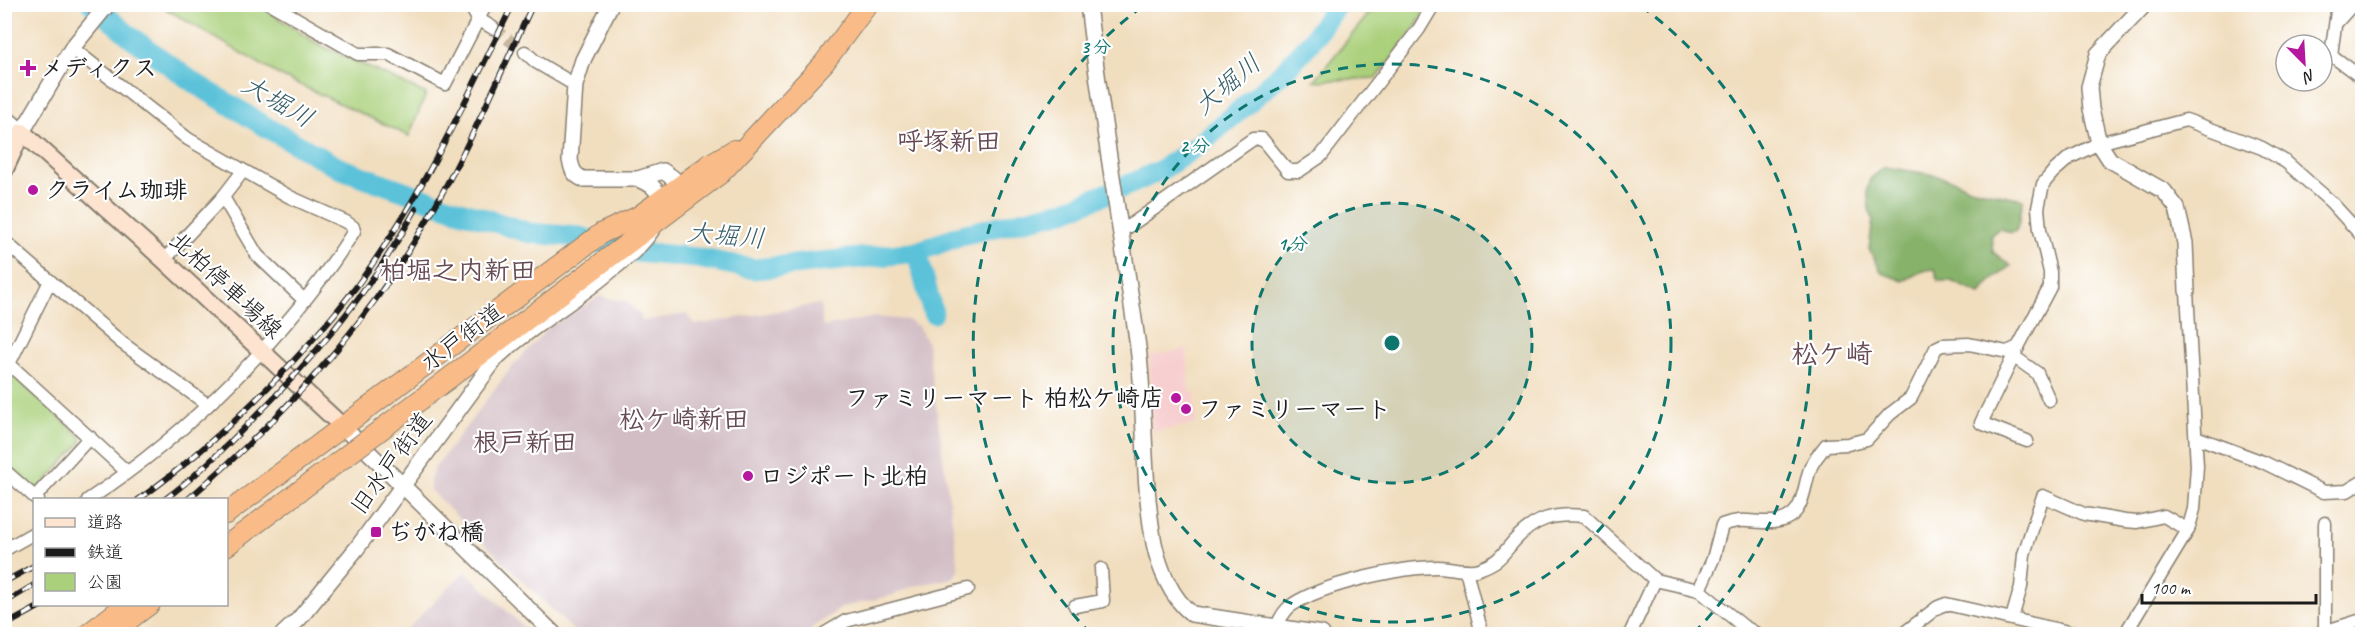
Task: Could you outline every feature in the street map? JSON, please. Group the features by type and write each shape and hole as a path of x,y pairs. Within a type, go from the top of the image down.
{"highway":[{"name":"水戸街道","path":"228,544 289,491 444,373 559,271 637,217 721,173 824,63 868,4"},
{"name":"水戸街道","path":"444,373 592,279 656,224 676,197"},
{"path":"228,512 342,426 559,271"},
{"name":"水戸街道","path":"228,529 289,491"},
{"path":"72,634 107,606"},
{"path":"88,634 124,606"},
{"path":"110,634 147,606"}],"main road":[{"path":"4,144 22,132"},
{"path":"4,171 22,132"},
{"name":"北柏停車場線","path":"22,132 165,260 342,426"}],"street":[{"path":"4,116 22,132 75,43 108,4"},
{"path":"271,4 358,54 388,54 445,84 486,4"},
{"path":"468,4 478,19 493,28"},
{"path":"611,4 594,34 575,85 570,160 574,173 584,179 638,179 663,171 676,197"},
{"path":"1088,4 1096,80 1120,226 1142,390 1151,518 1160,562 1176,597 1192,614 1322,634"},
{"path":"1120,226 1128,227 1253,139 1262,139 1288,171 1299,171 1321,156 1419,29 1434,4"},
{"path":"2125,634 2188,530 2197,485 2185,243 2182,224 2177,208 2164,191 2110,160 2099,143 2090,96 2098,54 2145,4"},
{"path":"2338,4 2331,55 2361,73"},
{"path":"2336,23 2353,4"},
{"path":"75,43 188,139 290,197 352,227 354,231 328,272 278,333 208,405 181,431 91,498"},
{"path":"525,52 536,62 575,85"},
{"path":"2027,441 1981,423 2050,287 2050,272 2040,230 2038,208 2043,184 2069,158 2099,143 2186,120 2262,148 2286,162 2331,202 2362,237"},
{"path":"165,260 223,197 243,171"},
{"path":"638,179 676,197"},
{"path":"223,197 258,255 304,300"},
{"path":"4,242 122,343 208,405"},
{"name":"旧水戸街道","path":"283,634 299,619 357,548 497,357 592,279"},
{"path":"50,281 7,369 90,437 127,472"},
{"path":"1699,590 1713,559 1722,525 1739,519 1772,522 1785,520 1795,513 1802,502 1811,467 1826,445 1848,444 1867,439 1890,414 1911,398 1936,348 1942,345 1969,344 2016,352 2037,373 2049,400"},
{"path":"342,426 554,634"},
{"path":"4,470 37,498 90,437"},
{"path":"2196,437 2263,462 2324,492 2347,491 2362,482"},
{"path":"2012,618 2021,587 2024,554 2043,496 2084,514 2137,522 2164,516 2188,530"},
{"path":"1276,627 1284,613 1293,604 1322,591 1367,577 1414,568 1440,567 1476,570 1499,561 1522,534 1549,516 1570,515 1584,516 1655,580 1699,590 1743,626 1757,634"},
{"path":"2325,523 2322,633 2362,620"},
{"path":"4,550 33,534"},
{"path":"1075,606 1103,601 1101,569"},
{"path":"1466,570 1482,634"},
{"path":"1630,634 1655,580"},
{"path":"824,634 846,621 968,589"},
{"path":"1903,634 1938,607 1946,604 2076,634"}],"shaded area":[{"path":"600,296 627,302 641,316 642,321 686,314 695,325 820,304 823,327 875,317 908,320 918,326 927,342 959,570 953,578 914,586 893,595 843,607 806,634 577,634 430,490 430,480 434,469 511,368 548,328"},
{"path":"1187,349 1189,392 1195,392 1196,424 1152,432 1150,356"},
{"path":"465,571 531,634 402,634"}],"green space":[{"path":"159,5 258,5 318,44 426,94 409,136 279,75"},
{"path":"1376,5 1429,5 1377,78 1314,81"},
{"path":"1885,167 1930,174 1956,181 1969,188 2023,199 2016,230 2010,232 2000,228 1991,235 1993,252 2011,266 1989,283 1980,294 1951,281 1938,281 1935,269 1903,281 1882,273 1869,249 1873,219 1869,209 1867,189 1870,179"},
{"path":"14,376 81,437 81,443 39,488 34,488 5,461 4,388 9,377"}],"waterway":[{"name":"大堀川","path":"92,4 131,37 193,82 339,168 530,233 580,237 626,251 697,258 754,269 917,252 961,235 1064,211 1133,183 1161,170 1197,146 1233,116 1283,72 1310,43 1337,4"},
{"path":"917,252 933,313"}],"tunnel":[{"path":"493,28 525,52"}],"railway":[{"path":"141,498 197,454 254,401 308,344 356,287 401,220 421,185 513,4"},
{"path":"189,498 283,410 341,345 368,310 417,237 449,180 533,4"},
{"path":"166,498 199,472 231,441 320,346 381,266 416,209"},
{"path":"4,582 33,567"},
{"path":"4,603 33,586"},
{"path":"4,626 40,606"}],"place":[{"name":"メディクス","path":"28,68"},
{"name":"クライム珈琲","path":"33,190"},
{"name":"ファミリーマート 柏松ケ崎店","path":"1176,398"},
{"name":"ファミリーマート","path":"1186,409"},
{"name":"ロジポート北柏","path":"748,476"},
{"name":"ぢがね橋","path":"376,532"}],"district":[{"name":"呼塚新田","path":"949,141"},
{"name":"柏堀之内新田","path":"458,270"},
{"name":"松ケ崎","path":"1832,354"},
{"name":"松ケ崎新田","path":"684,419"},
{"name":"根戸新田","path":"525,442"}]}
